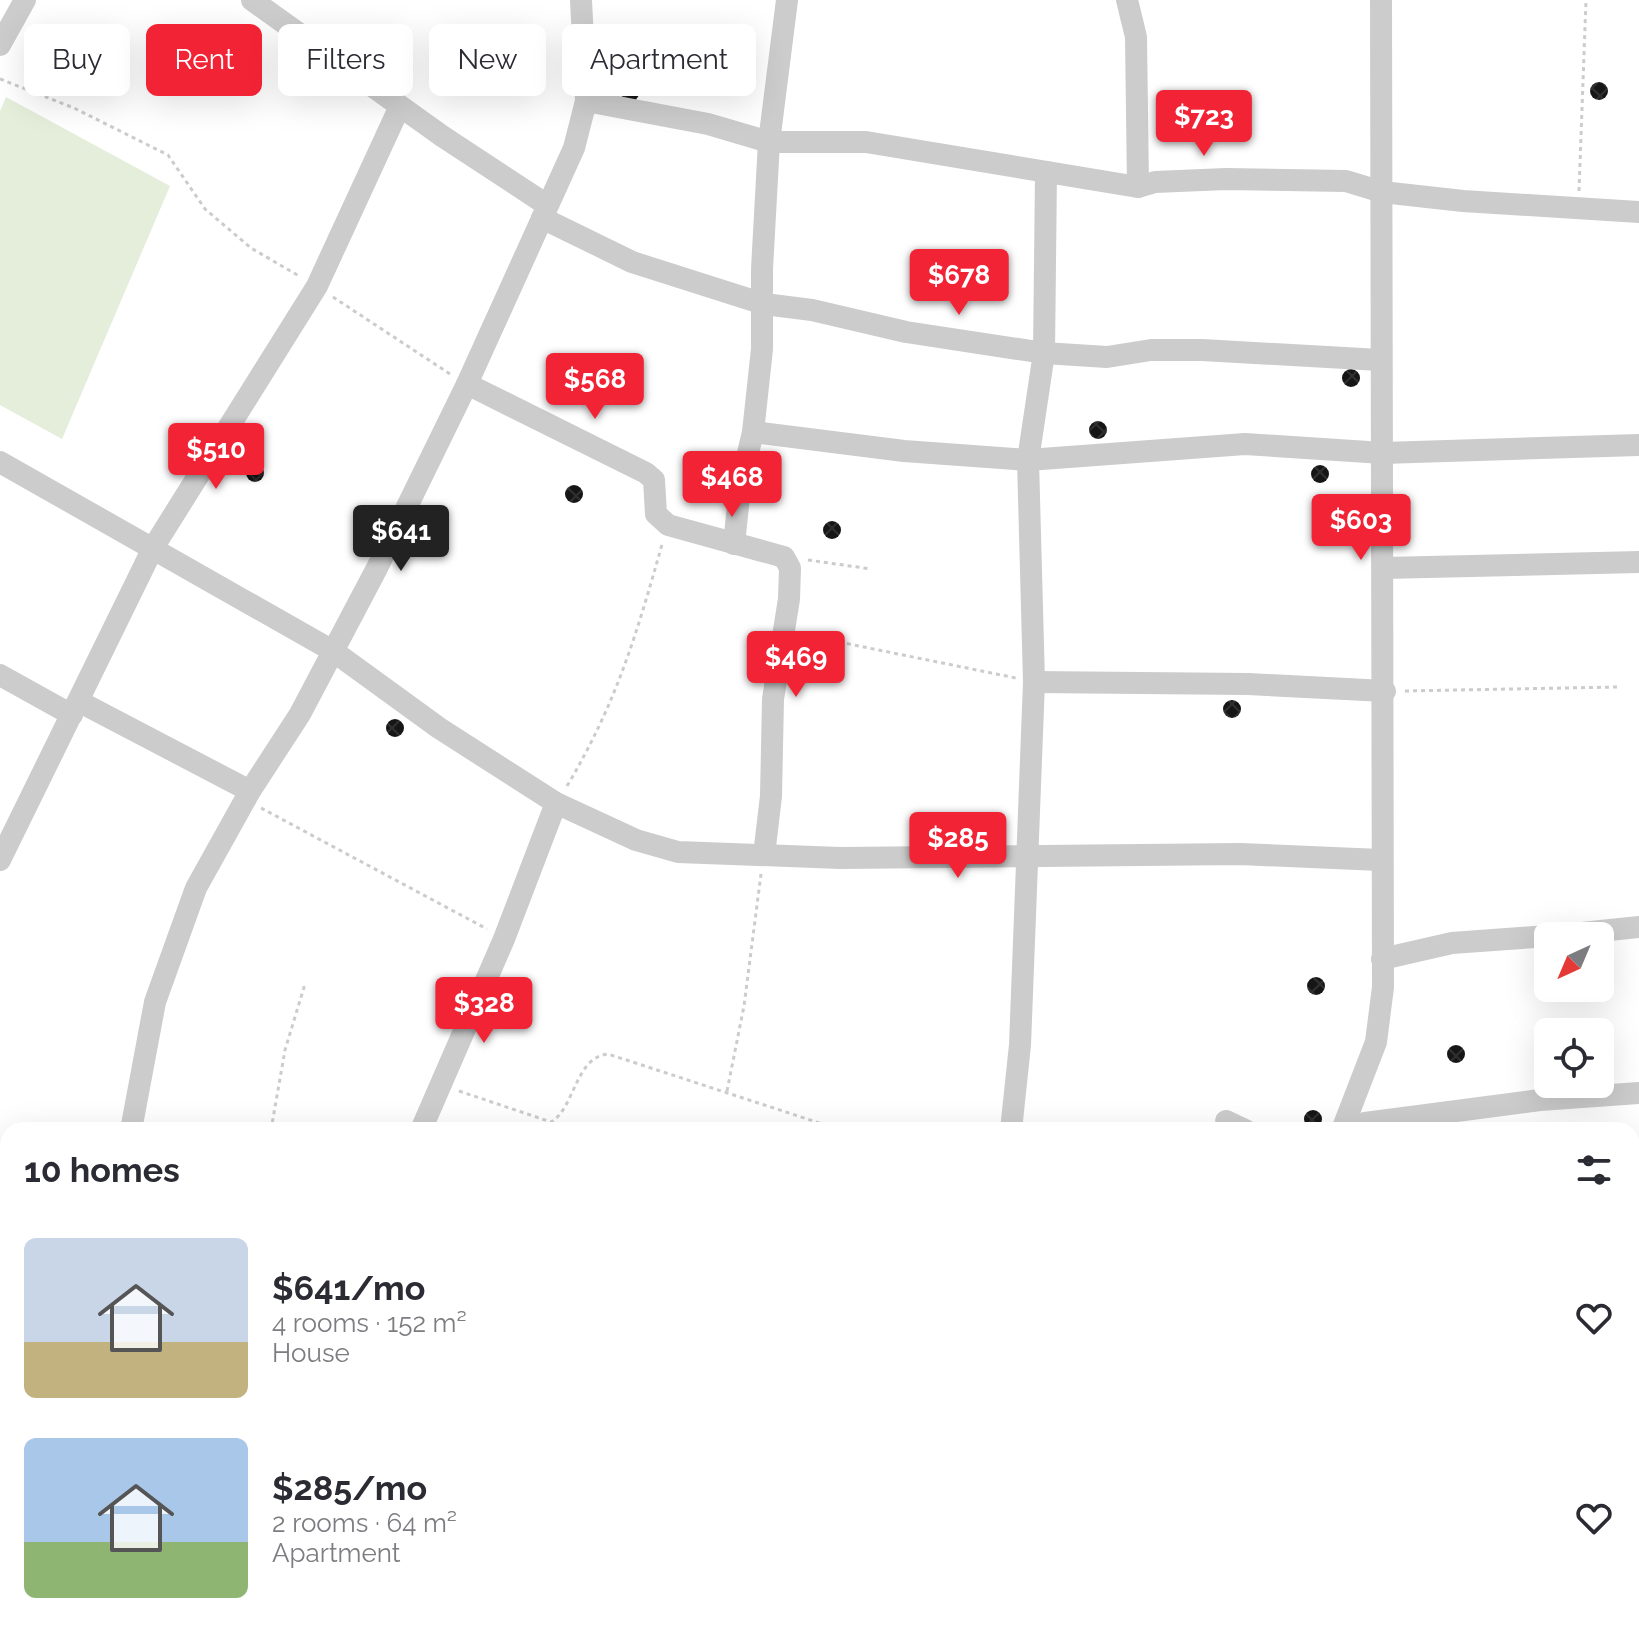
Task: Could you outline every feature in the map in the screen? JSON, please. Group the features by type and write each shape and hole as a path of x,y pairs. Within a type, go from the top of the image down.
{"street":[{"path":"0,45 25,0"},
{"path":"252,0 544,212 632,262 764,304 812,310 906,332 1044,353 1107,357 1151,350 1235,351 1380,360"},
{"path":"132,1122 146,1040 173,948 196,888 247,795 300,714 333,651 467,384 574,148 586,101 581,0"},
{"path":"734,544 740,487 753,432 764,304 762,269 769,142 787,0"},
{"path":"1127,0 1136,37 1138,187"},
{"path":"1358,1122 1376,1042 1382,959 1380,860 1385,691 1380,360 1381,0"},
{"path":"586,101 708,124 769,142 866,142 1046,172 1066,172 1138,187 1155,182 1346,181 1382,192 1639,212"},
{"path":"0,860 153,548 317,286 400,106"},
{"path":"1012,1122 1020,1045 1034,682 1028,460 1044,353 1046,172"},
{"path":"467,384 646,473 654,480 656,514 668,525 784,557 791,576 773,699 771,796 764,855"},
{"path":"753,432 904,451 1028,460 1245,444 1383,453 1639,445"},
{"path":"0,462 333,651 439,728 556,803 636,840 678,852 764,855 1026,858 1240,854 1380,860"},
{"path":"1384,568 1639,562"},
{"path":"0,675 76,708 247,795"},
{"path":"1034,682 1248,684 1385,691"},
{"path":"425,1122 504,939 556,803"},
{"path":"1614,930 1639,927"},
{"path":"1382,959 1452,943 1534,937"},
{"path":"1373,1122 1540,1100 1639,1093"}],"path":[{"path":"1578,207 1586,0"},
{"path":"0,79 74,108 168,155 205,209 251,248 317,286 467,384"},
{"path":"556,803 600,730 630,656 668,525"},
{"path":"784,557 871,569"},
{"path":"785,631 1034,682"},
{"path":"1385,691 1618,687"},
{"path":"247,795 504,939"},
{"path":"727,1091 744,1006 764,855"},
{"path":"272,1122 285,1050 305,984"},
{"path":"443,1085 551,1122 559,1115 590,1062 608,1054 818,1122"}],"green space":[{"path":"6,97 170,186 62,439 0,405 0,111"}],"building":[{"path":"1595,82 1603,82 1608,91 1606,98 1595,100 1590,95 1590,87"},
{"path":"622,96 638,96 630,102"},
{"path":"1347,369 1355,369 1360,378 1358,385 1347,387 1342,382 1342,374"},
{"path":"1094,421 1102,421 1107,430 1105,437 1094,439 1089,434 1089,426"},
{"path":"251,464 259,464 264,473 262,480 251,482 246,477 246,469"},
{"path":"1316,465 1324,465 1329,474 1327,481 1316,483 1311,478 1311,470"},
{"path":"570,485 578,485 583,494 581,501 570,503 565,498 565,490"},
{"path":"828,521 836,521 841,530 839,537 828,539 823,534 823,526"},
{"path":"1228,700 1236,700 1241,709 1239,716 1228,718 1223,713 1223,705"},
{"path":"391,719 399,719 404,728 402,735 391,737 386,732 386,724"},
{"path":"1312,977 1320,977 1325,986 1323,993 1312,995 1307,990 1307,982"},
{"path":"1452,1045 1460,1045 1465,1054 1463,1061 1452,1063 1447,1058 1447,1050"},
{"path":"1309,1110 1317,1110 1322,1115 1322,1122 1304,1122 1304,1115"}]}
